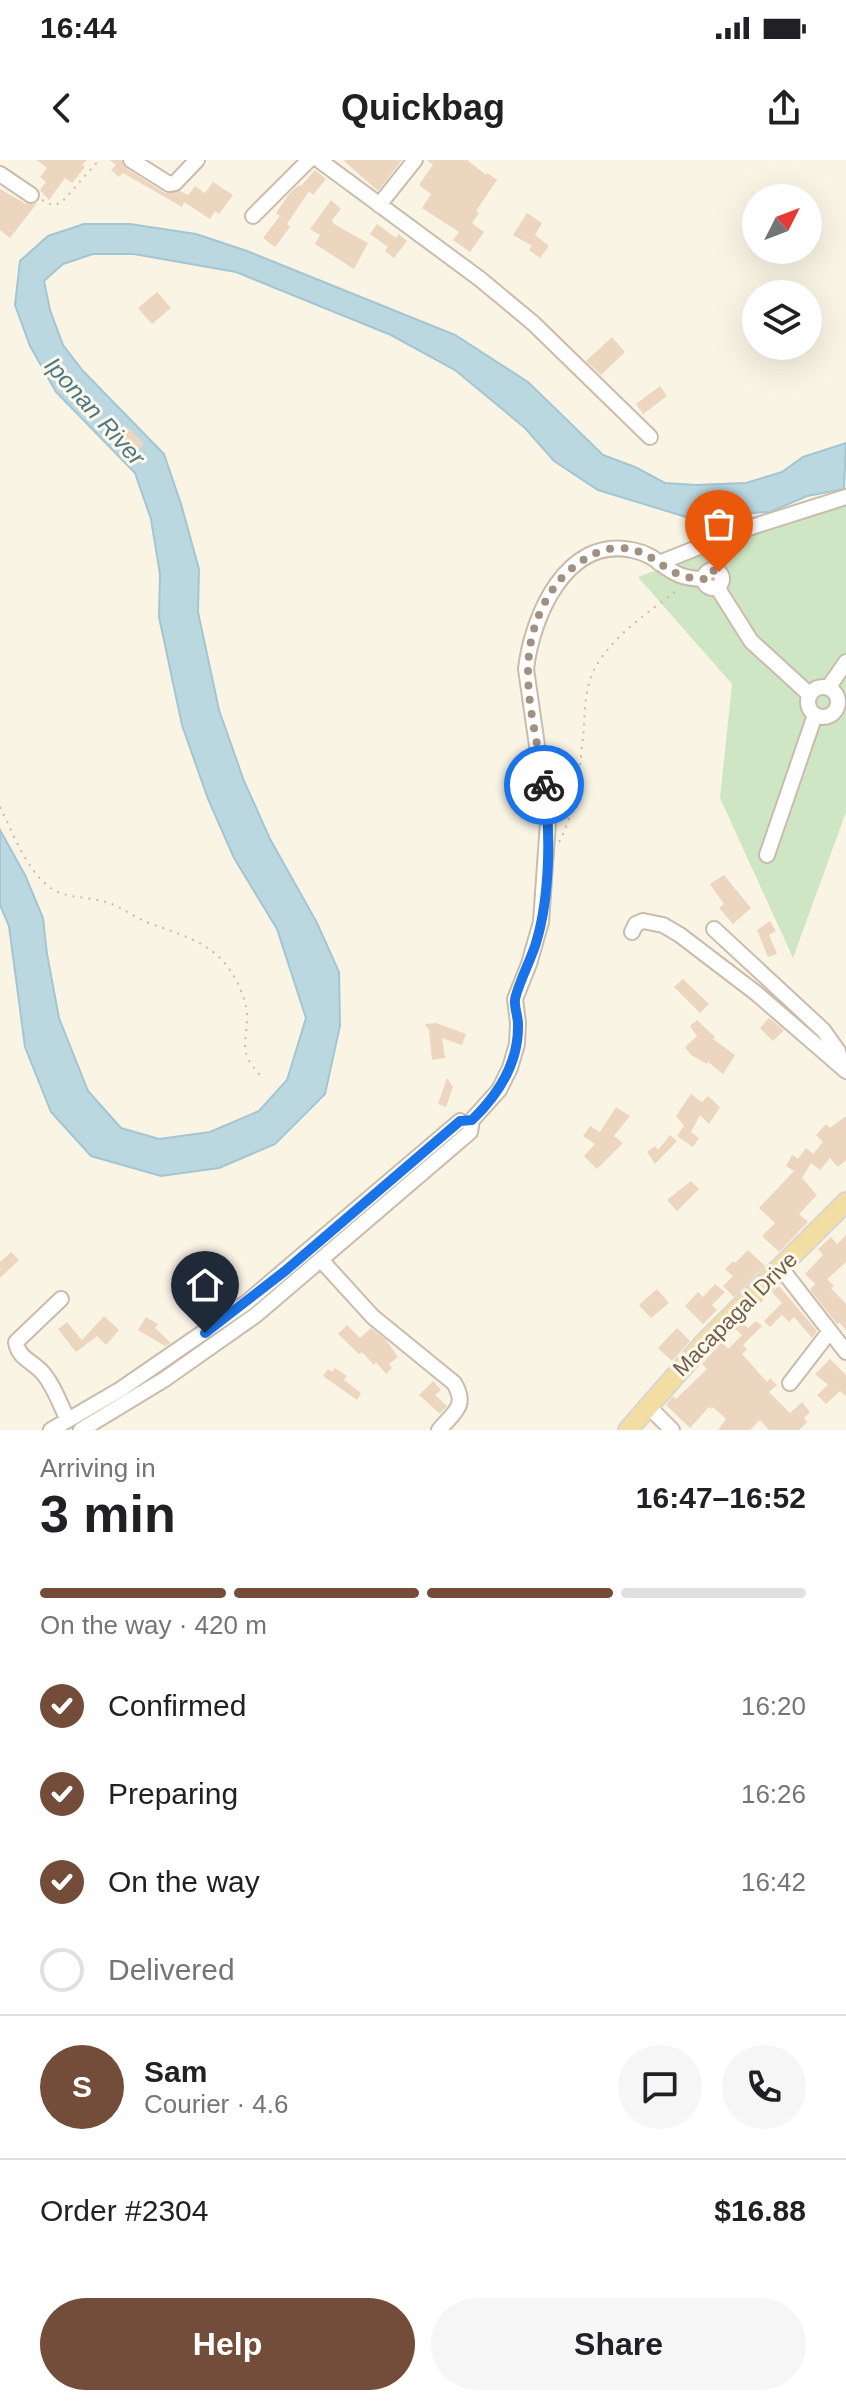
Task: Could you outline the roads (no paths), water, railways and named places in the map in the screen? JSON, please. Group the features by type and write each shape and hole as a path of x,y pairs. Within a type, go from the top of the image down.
{"main road":[{"name":"Macapagal Drive","path":"628,1430 704,1343 846,1202"}],"street":[{"path":"131,160 169,184 175,183 197,160"},
{"path":"253,216 318,160 480,279 533,323 650,437"},
{"path":"379,205 415,160"},
{"path":"0,174 31,195"},
{"path":"659,563 742,530 846,497"},
{"path":"81,1430 129,1402 256,1315 321,1260 467,1124 499,1090 517,1044 515,999 541,922 546,861 546,800 526,669 537,619 563,576 584,559 617,548 649,556 671,573 704,581 751,641 810,695 810,708 815,715"},
{"path":"828,688 846,662"},
{"path":"810,695 820,688 828,688 838,698 841,713 815,715"},
{"path":"767,855 815,715"},
{"path":"632,932 636,924 643,921 663,925 680,935 756,993 844,1069"},
{"path":"714,929 823,1030 838,1051 844,1069"},
{"path":"51,1430 156,1366 246,1303 467,1124"},
{"path":"321,1260 373,1317 454,1383 461,1396 459,1407 439,1430"},
{"path":"780,1267 846,1352"},
{"path":"61,1299 16,1342 20,1355 42,1372 49,1382 68,1420"},
{"path":"790,1383 830,1331"},
{"path":"648,1406 672,1430"}],"water":[{"name":"Iponan River","path":"84,224 130,224 196,234 247,251 455,335 528,382 603,455 665,483 746,483 782,472 803,457 846,443 844,489 807,496 770,512 686,517 598,490 554,461 525,428 455,370 391,335 236,272 134,254 93,254 63,264 44,281 50,310 63,345 83,371 164,454 199,569 198,612 219,710 244,781 270,839 317,923 339,972 340,1026 325,1094 275,1144 219,1168 161,1176 91,1156 51,1112 25,1047 9,926 0,905 0,830 25,875 43,918 59,1018 88,1091 121,1128 159,1139 210,1132 259,1111 287,1080 306,1018 277,929 234,858 208,799 182,725 159,617 160,574 151,519 135,473 56,392 30,346 15,305 20,261 48,236"}]}
